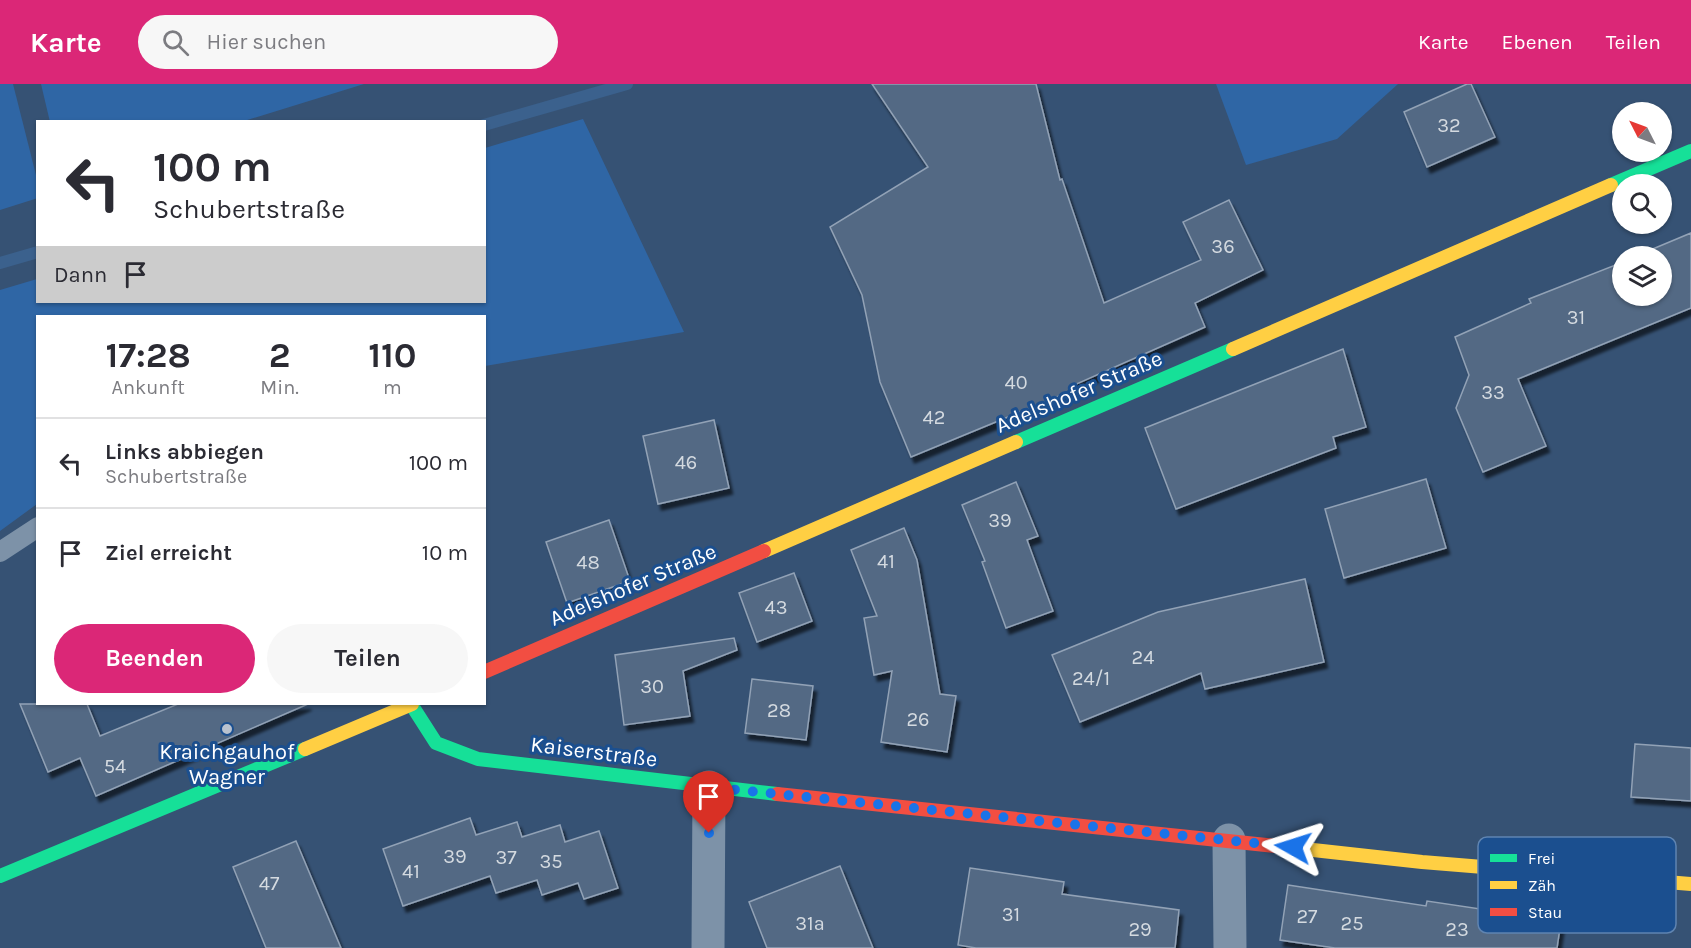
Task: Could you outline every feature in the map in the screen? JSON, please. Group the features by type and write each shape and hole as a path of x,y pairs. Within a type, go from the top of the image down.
{"street":[{"name":"Adelshofer Straße","path":"486,671 1691,151"},
{"path":"0,876 410,705"},
{"name":"Kaiserstraße","path":"413,705 436,743 478,759 709,787 1478,867"},
{"path":"708,948 709,787"},
{"path":"1229,840 1230,948"},
{"name":"Kaiserstraße","path":"1676,883 1691,884"}],"lane":[{"path":"0,552 36,528"}],"shaded area":[{"path":"0,84 13,84 36,175 36,199 0,210"},
{"path":"41,84 364,84 247,120 50,120"},
{"path":"1216,84 1398,84 1337,139 1246,165"},
{"path":"583,119 684,332 486,366 486,315 36,315 36,505 0,531 0,290 36,279 36,303 486,303 486,148"}],"building":[{"path":"872,84 1036,84 1060,180 1062,179 1104,303 1201,260 1183,222 1229,200 1263,270 1195,303 1205,327 1074,385 1076,389 911,457 880,382 862,295 830,227 928,167"},
{"path":"1471,84 1495,137 1427,167 1404,112"},
{"path":"1691,233 1691,308 1518,379 1546,446 1483,472 1456,408 1469,375 1455,337 1531,303 1529,299 1612,266 1612,306 1672,306 1672,246 1660,246"},
{"path":"1343,349 1366,427 1333,437 1336,448 1176,509 1145,428"},
{"path":"714,420 729,488 658,504 643,436"},
{"path":"1426,479 1446,548 1344,578 1325,509"},
{"path":"1016,482 1038,536 1027,540 1053,611 1006,628 982,562 985,561 962,505"},
{"path":"609,520 630,581 567,603 546,542"},
{"path":"904,528 917,560 940,694 956,696 947,752 881,742 892,671 874,675 864,618 877,616 851,550"},
{"path":"794,573 812,621 757,642 739,593"},
{"path":"1305,579 1324,662 1205,689 1201,673 1080,722 1052,655 1158,612"},
{"path":"734,638 737,650 683,671 690,716 624,725 615,655"},
{"path":"752,679 813,686 806,740 745,733"},
{"path":"20,704 87,705 100,736 176,705 306,705 96,796 80,758 48,772"},
{"path":"1635,744 1691,748 1691,801 1631,797"},
{"path":"470,818 476,835 517,822 522,837 560,825 565,842 599,831 618,888 584,899 578,883 542,895 537,880 496,893 490,876 403,906 383,849"},
{"path":"296,841 341,948 266,948 233,867"},
{"path":"840,866 873,948 767,948 749,902"},
{"path":"970,868 1064,882 1062,894 1179,910 1175,948 976,948 958,945"},
{"path":"1288,885 1426,906 1427,901 1478,909 1478,933 1559,933 1557,948 1335,948 1280,940"}],"waterway":[{"path":"486,124 627,84"},
{"path":"0,263 36,253"}],"traffic: fast":[{"path":"1611,185 1691,151"},
{"path":"1016,442 1233,349"},
{"path":"412,705 436,743 478,759 777,794"},
{"path":"0,876 305,749"}],"traffic: slow":[{"path":"1233,349 1611,185"},
{"path":"764,551 1016,442"},
{"path":"305,749 410,705"},
{"path":"1295,848 1478,867"},
{"path":"1676,883 1691,884"}],"traffic: jam":[{"path":"486,671 764,551"},
{"path":"777,794 1295,848"}],"place":[{"name":"Kraichgauhof Wagner","path":"227,729"}],"route":[{"path":"709,833 709,787 1293,847"}]}
